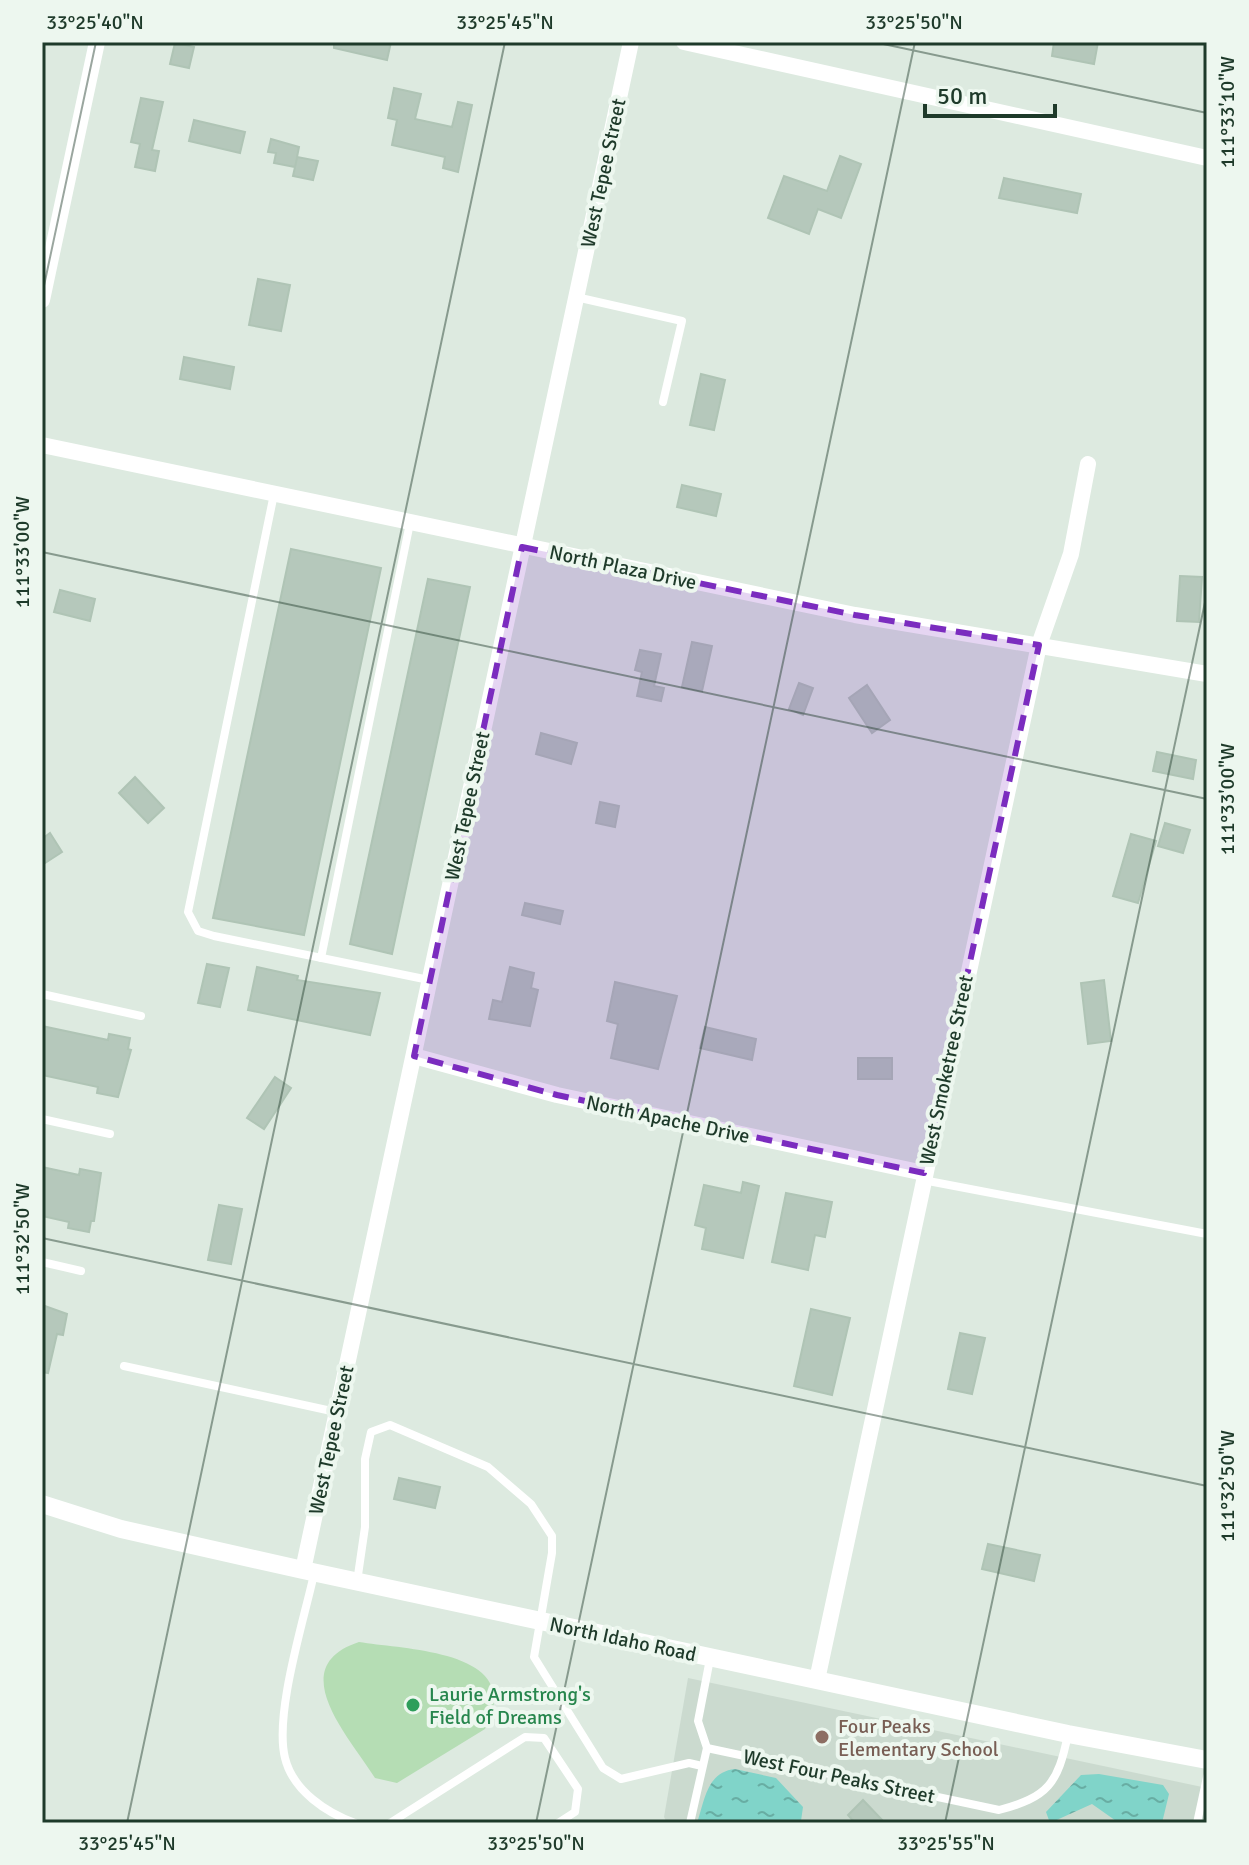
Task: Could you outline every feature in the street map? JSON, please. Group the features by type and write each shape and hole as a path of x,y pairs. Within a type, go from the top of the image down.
{"street":[{"path":"42,300 97,42"},
{"name":"West Tepee Street","path":"308,1572 337,1412 631,42"},
{"path":"684,42 1207,158"},
{"name":"North Plaza Drive","path":"42,445 855,615 1207,674"},
{"name":"West Smoketree Street","path":"817,1680 1039,645 1071,554 1088,464"},
{"name":"North Apache Drive","path":"414,1056 557,1095 923,1176"},
{"name":"North Idaho Road","path":"42,1504 121,1529 308,1572 1068,1734 1207,1760"}],"lane":[{"path":"576,297 682,321 663,402"},
{"path":"274,494 188,912 198,931 430,980"},
{"path":"321,958 410,523"},
{"path":"42,994 141,1016"},
{"path":"42,1119 110,1134"},
{"path":"923,1176 1207,1234"},
{"path":"42,1262 81,1271"},
{"path":"124,1366 337,1412"},
{"path":"357,1582 365,1527 365,1459 371,1432 390,1425 488,1467 531,1504 552,1536 534,1657 603,1768 621,1779 689,1763 702,1766"},
{"path":"308,1572 283,1721 285,1760 305,1791 327,1813 355,1823"},
{"path":"690,1823 707,1748 698,1721 710,1658"},
{"name":"West Four Peaks Street","path":"707,1748 999,1810 1029,1802 1049,1788 1061,1770 1068,1734"},
{"path":"390,1823 525,1737 544,1738 578,1789 575,1812 558,1823"},
{"path":"1197,1823 1207,1777"}],"highlighted area":[{"path":"522,547 855,615 1039,645 924,1173 557,1095 414,1056"}],"shaded area":[{"name":"Four Peaks Elementary School","path":"688,1678 1207,1788 1207,1823 667,1823 664,1817"}],"green space":[{"name":"Laurie Armstrong's Field of Dreams","path":"359,1642 431,1652 477,1669 490,1683 494,1703 485,1729 397,1783 375,1778 338,1723 324,1685 326,1668 337,1653"}],"water":[{"path":"735,1769 776,1778 803,1807 801,1821 697,1823 708,1788 718,1775"},
{"path":"1099,1774 1163,1785 1169,1794 1162,1823 1119,1823 1092,1804 1050,1823 1046,1812 1081,1775"}],"building":[{"path":"334,42 391,42 387,60 334,48"},
{"path":"1054,42 1098,42 1094,64 1052,56"},
{"path":"175,43 194,47 189,68 170,64"},
{"path":"394,88 421,94 415,119 452,127 458,102 472,105 458,172 443,168 445,157 392,145 397,120 388,118"},
{"path":"141,98 163,102 152,150 159,151 155,171 135,167 140,144 131,142"},
{"path":"194,120 245,132 240,153 189,141"},
{"path":"271,139 299,147 297,157 318,161 313,180 293,176 295,167 274,163 276,153 268,152"},
{"path":"840,156 861,164 841,218 818,209 809,234 768,218 784,176 827,191"},
{"path":"1004,178 1081,194 1077,213 999,198"},
{"path":"258,279 290,285 281,331 249,325"},
{"path":"184,357 234,367 230,389 180,379"},
{"path":"701,374 725,380 714,430 690,425"},
{"path":"682,485 721,494 716,516 677,507"},
{"path":"291,549 381,568 304,935 213,918"},
{"path":"1180,576 1202,577 1199,622 1177,621"},
{"path":"428,579 470,587 392,954 350,944"},
{"path":"60,590 95,599 90,621 54,612"},
{"path":"692,642 712,646 702,691 682,687"},
{"path":"640,650 661,654 654,686 664,688 661,701 637,696 642,672 635,670"},
{"path":"799,683 813,688 803,715 789,709"},
{"path":"867,685 890,720 872,733 849,698"},
{"path":"541,733 577,743 571,764 536,754"},
{"path":"1157,752 1196,760 1193,779 1153,771"},
{"path":"135,777 164,808 148,823 119,793"},
{"path":"600,802 619,806 615,827 596,823"},
{"path":"1165,823 1190,830 1183,853 1158,846"},
{"path":"50,833 62,852 42,865 42,839"},
{"path":"1131,834 1156,841 1138,903 1113,896"},
{"path":"525,903 563,911 560,924 522,915"},
{"path":"207,964 229,968 220,1007 198,1003"},
{"path":"257,967 298,976 297,980 380,993 370,1035 248,1010"},
{"path":"510,967 534,973 531,988 538,990 530,1026 489,1019 493,1000 502,1002"},
{"path":"1104,980 1111,1041 1088,1044 1081,983"},
{"path":"615,982 677,996 658,1069 611,1058 618,1024 607,1021"},
{"path":"42,1026 108,1040 109,1034 130,1038 128,1049 131,1050 118,1097 97,1093 98,1087 42,1075"},
{"path":"705,1027 756,1039 752,1060 700,1048"},
{"path":"858,1058 892,1058 892,1079 858,1079"},
{"path":"275,1077 291,1088 264,1129 247,1118"},
{"path":"42,1167 79,1175 80,1169 101,1173 94,1221 91,1221 89,1232 68,1228 69,1222 42,1216"},
{"path":"743,1182 759,1186 743,1258 702,1249 706,1228 695,1225 704,1185 741,1193"},
{"path":"786,1193 832,1202 825,1237 815,1235 808,1270 772,1262"},
{"path":"219,1205 242,1209 231,1264 208,1260"},
{"path":"42,1305 67,1314 63,1335 57,1334 48,1373 42,1372"},
{"path":"811,1309 850,1318 832,1395 794,1386"},
{"path":"960,1333 985,1338 972,1394 948,1389"},
{"path":"399,1478 440,1487 435,1508 394,1499"},
{"path":"988,1544 1040,1555 1034,1581 982,1569"},
{"path":"863,1800 885,1823 855,1823 848,1815"}],"place":[{"name":"Laurie Armstrong's Field of Dreams","path":"413,1705"},
{"name":"Four Peaks Elementary School","path":"822,1737"}]}
